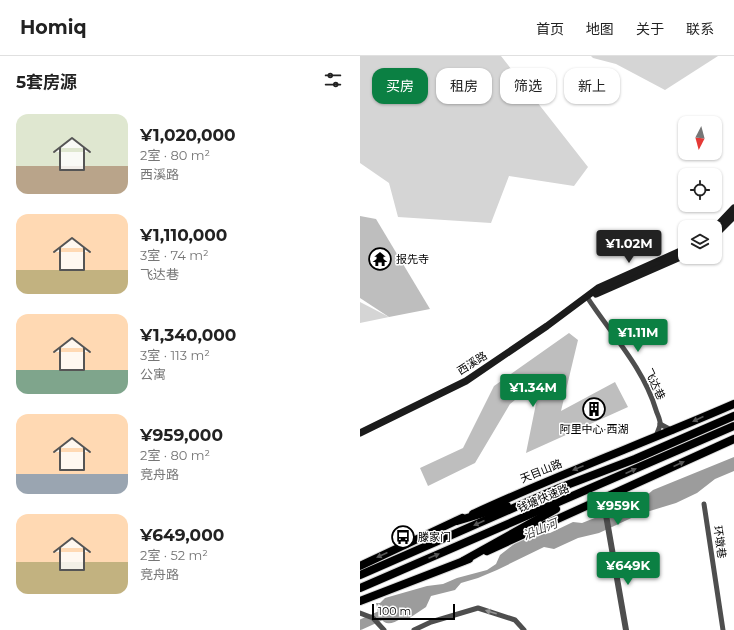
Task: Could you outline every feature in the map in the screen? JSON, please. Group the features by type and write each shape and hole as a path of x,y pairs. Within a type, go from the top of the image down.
{"main road":[{"path":"722,221 734,208"},
{"path":"722,228 734,216"},
{"name":"西溪路","path":"360,433 466,382 598,288 678,252"},
{"name":"西溪路","path":"587,297 619,285 678,258"},
{"name":"天目山路","path":"360,566 533,486 656,438 734,404"},
{"name":"钱塘快速路","path":"360,575 559,488 635,459 734,416"},
{"name":"钱塘快速路","path":"360,588 734,426"},
{"path":"360,601 463,561 549,524 603,498 734,440"},
{"path":"463,561 526,525 605,483"},
{"path":"457,521 559,488"}],"street":[{"name":"飞达巷","path":"587,297 623,346 642,376 655,406 660,424"},
{"path":"656,438 660,424 673,431"},
{"path":"603,498 606,508 626,630"},
{"name":"环墩巷","path":"704,504 723,630"},
{"path":"414,630 431,622 478,608 515,620 524,630"},
{"path":"360,613 373,618 384,630"}],"shaded area":[{"path":"360,56 501,56 510,68 500,68 500,104 539,104 588,167 574,186 509,176 491,223 398,217 389,183 360,163"},
{"path":"591,56 718,56 665,90 616,64 593,58"},
{"path":"360,302 389,317 360,323"},
{"path":"734,457 734,471 715,479 697,493 676,503 640,514 599,533 578,538 554,549 544,547 497,570 461,583 455,590 431,596 426,607 408,619 402,618 391,623 387,623 383,621 379,614 376,603 380,603 385,598 427,586 443,584 457,578 487,570 496,564 500,555 518,541 534,535 550,533 573,522 582,523 615,510 630,507 653,490"}],"building":[{"name":"报先寺","path":"360,216 376,219 430,309 389,317 360,298"},
{"name":"阿里中心·西湖","path":"569,333 578,340 561,411 615,382 628,407 526,453 541,379 510,404 475,463 428,486 420,468 463,448 494,386"}],"waterway":[{"name":"沿山河","path":"360,625 391,611"}],"place":[{"name":"报先寺","path":"380,259"},
{"name":"阿里中心·西湖","path":"594,409"},
{"name":"滕家门","path":"403,537"}]}
